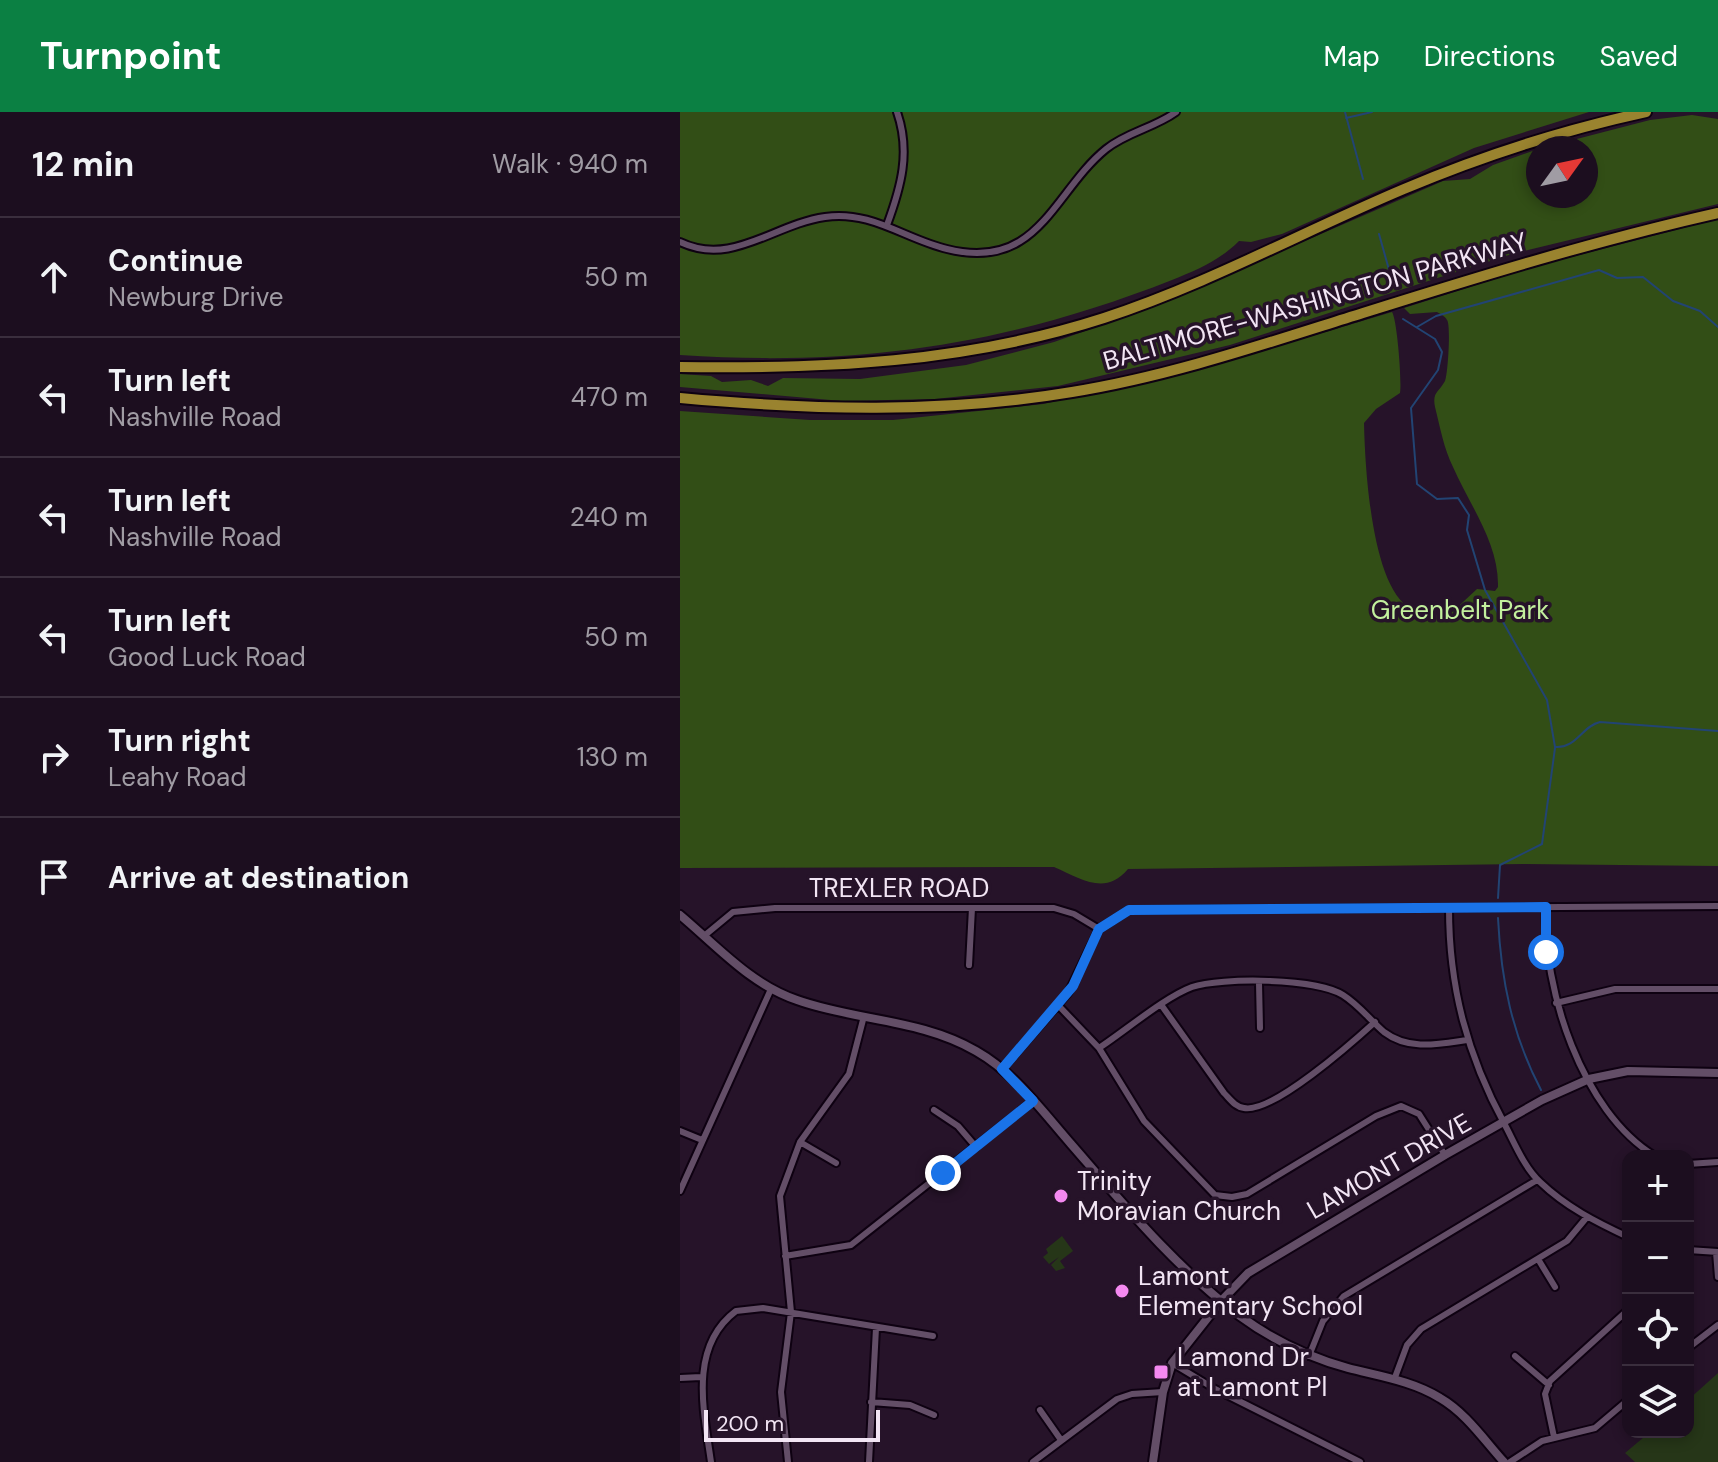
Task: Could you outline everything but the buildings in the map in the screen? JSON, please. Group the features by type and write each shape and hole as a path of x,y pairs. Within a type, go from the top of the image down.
{"highway":[{"name":"BALTIMORE-WASHINGTON PARKWAY","path":"680,367 876,364 967,352 1056,332 1185,287 1440,174 1534,142 1646,112"},
{"name":"BALTIMORE-WASHINGTON PARKWAY","path":"680,398 794,408 881,410 978,405 1073,392 1194,365 1536,259 1718,213"}],"main road":[{"path":"680,915 735,964 771,989 797,1000 947,1037 986,1057 1033,1101 1167,1252 1221,1301 1273,1339 1309,1356 1419,1387 1447,1402 1504,1462"},
{"name":"LAMONT DRIVE","path":"1153,1462 1163,1392 1172,1363 1221,1301 1248,1273 1503,1122 1589,1079 1628,1071 1718,1073"}],"street":[{"path":"887,225 901,188 904,162 903,135 897,112"},
{"path":"680,242 702,251 720,251 749,244 796,223 827,216 849,216 887,225 951,250 983,252 1012,245 1051,218 1087,165 1110,146 1176,112"},
{"path":"1002,1069 1058,1005 1081,972 1099,929 1122,913 1139,908 1718,906"},
{"path":"1546,907 1546,952 1556,1003 1572,1048 1625,1134 1647,1150"},
{"path":"969,965 972,908"},
{"name":"TREXLER ROAD","path":"704,936 721,918 740,910 1054,908 1074,914 1099,929"},
{"path":"1449,908 1453,979 1467,1040 1484,1087 1537,1180 1587,1217 1622,1234"},
{"path":"1099,1048 1181,993 1203,984 1308,982 1333,989 1396,1039 1413,1044 1467,1040"},
{"path":"1259,983 1260,1028"},
{"path":"1556,1003 1626,988 1718,989"},
{"path":"680,1191 771,989"},
{"path":"1058,1005 1099,1048 1144,1121 1201,1184 1222,1197 1241,1196 1256,1190 1376,1116 1401,1106 1419,1114 1445,1155"},
{"path":"1162,1006 1224,1093 1236,1105 1247,1109 1266,1104 1330,1062 1375,1022"},
{"path":"788,1462 781,1392 791,1312 780,1196 800,1142 846,1081 864,1016"},
{"path":"785,1256 851,1245 1033,1101"},
{"path":"934,1110 958,1126 976,1147"},
{"path":"680,1131 702,1140"},
{"path":"800,1142 836,1163"},
{"path":"1694,1164 1718,1162"},
{"path":"1309,1356 1327,1314 1344,1296 1537,1180"},
{"path":"1394,1380 1407,1345 1421,1329 1567,1241 1587,1217"},
{"path":"1694,1250 1717,1252 1718,1277"},
{"path":"1538,1259 1555,1287"},
{"path":"711,1462 701,1377 719,1333 733,1313 753,1307 933,1336"},
{"path":"1554,1437 1546,1401 1549,1385 1560,1370 1622,1315"},
{"path":"1694,1343 1718,1325"},
{"path":"869,1462 876,1328"},
{"path":"1515,1356 1549,1385"},
{"path":"1172,1363 1235,1400 1360,1462"},
{"path":"680,1378 701,1377"},
{"path":"1033,1462 1117,1399 1132,1394 1163,1392"},
{"path":"871,1402 910,1405 934,1415"},
{"path":"1510,1462 1534,1445 1554,1437 1595,1428 1622,1405"},
{"path":"1040,1410 1061,1440"}],"green space":[{"path":"680,112 1589,112 1474,148 1282,234 1251,242 1239,241 1216,259 1181,276 1051,321 931,346 870,354 745,358 680,355"},
{"path":"1692,115 1718,119 1718,204 1512,254 1230,345 1058,386 935,399 842,401 680,387 680,374 711,376 722,382 751,380 768,386 783,378 860,379 966,365 1054,342 1150,308 1443,181 1470,179 1493,165 1526,153 1526,208 1598,208 1598,136 1588,136 1650,120"},
{"name":"Greenbelt Park","path":"1718,219 1718,866 1524,864 1128,869 1111,882 1102,883 1084,880 1054,867 680,868 680,411 810,420 893,420 1043,404 1191,372 1392,312 1399,351 1400,393 1376,409 1364,423 1373,524 1387,578 1398,597 1416,611 1449,615 1477,589 1495,591 1498,587 1497,571 1489,540 1447,453 1434,402 1445,381 1447,369 1447,320 1437,312 1410,314 1404,308 1529,268"},
{"path":"1062,1236 1073,1251 1060,1261 1065,1268 1056,1271 1051,1265 1059,1257 1049,1264 1043,1257 1048,1253 1046,1249"},
{"path":"1718,1373 1718,1462 1635,1462 1625,1453 1643,1438 1694,1438 1694,1395"}],"waterway":[{"path":"1345,112 1363,179"},
{"path":"1346,118 1372,112"},
{"path":"1379,234 1393,284"},
{"path":"1417,327 1436,316 1599,270 1617,278 1643,277 1673,301 1700,311 1718,327"},
{"path":"1403,319 1435,339 1442,352 1438,370 1411,408 1417,484 1437,499 1458,498 1469,515 1467,530 1485,590 1547,700 1555,747 1574,741 1600,722 1718,731"},
{"path":"1498,898 1500,865 1542,844 1555,748"},
{"path":"1498,918 1502,963 1515,1028 1541,1090"}],"place":[{"name":"Trinity Moravian Church","path":"1061,1196"},
{"name":"Lamont Elementary School","path":"1122,1291"},
{"name":"Lamond Dr at Lamont Pl","path":"1161,1372"}],"route":[{"path":"943,1173 1033,1101 1002,1069 1073,986 1099,929 1129,910 1153,907 1546,907 1546,952"}]}
